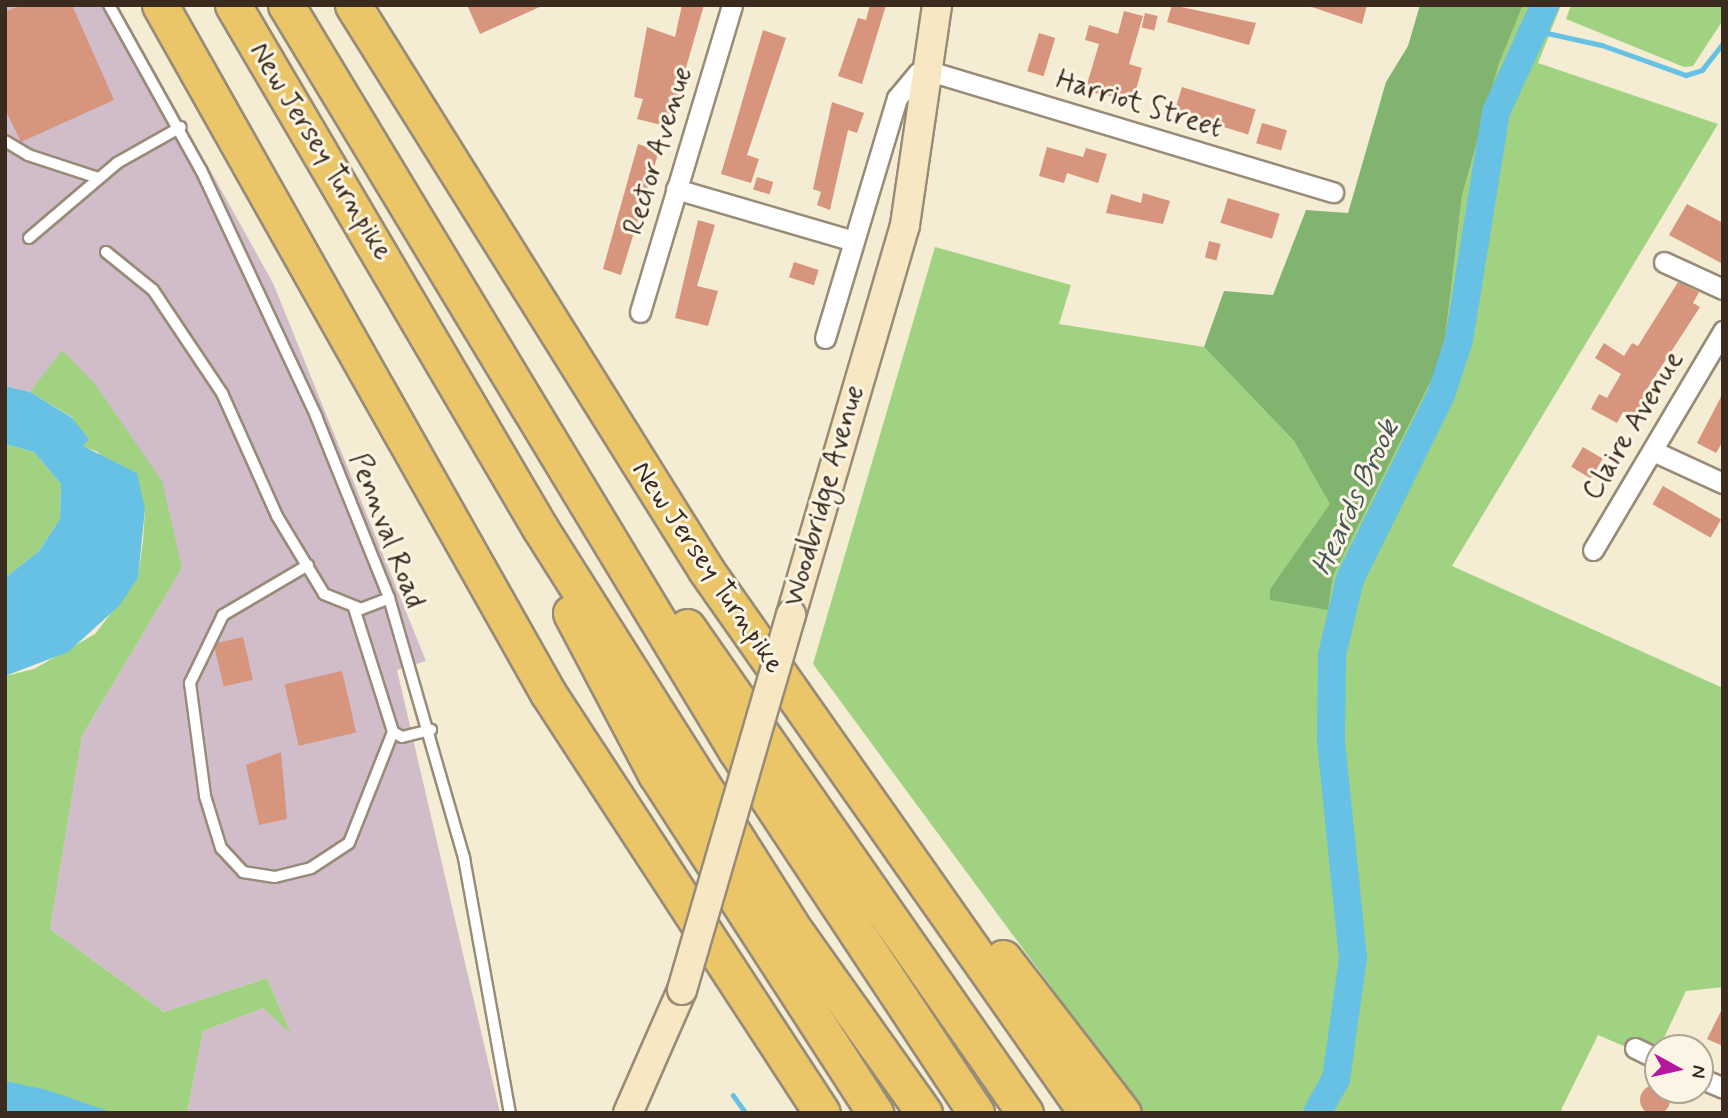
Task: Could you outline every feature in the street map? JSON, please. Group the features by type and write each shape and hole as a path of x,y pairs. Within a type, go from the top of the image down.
{"highway":[{"path":"160,5 548,693 822,1113"},
{"name":"New Jersey Turnpike","path":"233,5 540,528 797,934 925,1113"},
{"name":"New Jersey Turnpike","path":"286,5 736,750 976,1113"},
{"name":"New Jersey Turnpike","path":"354,5 632,456 801,708 1087,1113"},
{"path":"416,224 831,841 1024,1113"},
{"path":"540,528 555,582 656,774 875,1113"},
{"path":"801,708 1123,1113"}],"street":[{"name":"Rector Avenue","path":"640,312 732,5"},
{"name":"Woodbridge Avenue","path":"628,1113 682,990 905,225 937,5"},
{"path":"825,338 899,92 913,76 929,71"},
{"name":"Harriot Street","path":"929,71 1333,192"},
{"path":"676,189 854,241"},
{"path":"1664,262 1723,289"},
{"name":"Claire Avenue","path":"1592,550 1723,331"},
{"path":"1653,451 1723,483"},
{"path":"1635,1048 1644,1052"}],"lane":[{"name":"Pennval Road","path":"109,5 181,127 316,416 389,598 431,730 480,933 510,1113"},
{"path":"29,238 98,178 181,127"},
{"path":"5,141 27,155 98,178"},
{"path":"106,253 153,290 222,393 277,516 324,594 354,608 389,598"},
{"path":"308,565 223,614 190,683 202,785 221,849 243,872 275,877 311,868 349,843 393,732 354,608"},
{"path":"393,732 402,737 431,730"}],"shaded area":[{"path":"5,5 118,5 273,283 426,661 397,670 500,1113 187,1113 203,1031 263,1008 290,1032 267,978 164,1012 50,929 82,736 182,568 63,351 30,392 5,386"}],"green space":[{"path":"1420,5 1523,5 1499,63 1462,196 1443,357 1333,576 1328,610 1270,600 1270,589 1330,504 1294,441 1204,347 1224,291 1273,295 1306,210 1348,213 1386,82 1408,46"},
{"path":"1523,5 1561,5 1538,63 1718,124 1452,566 1723,688 1723,987 1686,991 1666,1034 1644,1034 1644,1055 1598,1035 1561,1110 1565,1113 1144,1113 813,664 935,247 1071,285 1059,324 1204,347 1294,441 1331,504 1270,589 1328,609 1333,576 1443,357 1462,196 1499,62"},
{"path":"1571,5 1723,5 1723,20 1693,66 1684,67 1566,19"},
{"path":"62,350 95,384 162,481 182,568 82,736 50,929 164,1012 267,978 291,1034 263,1008 203,1031 187,1113 114,1113 5,1081 5,676 34,669 95,634 138,578 143,541 145,509 98,452 82,446 72,417 30,392"},
{"path":"5,444 34,452 61,484 60,519 39,551 5,578"}],"water":[{"path":"5,386 30,392 71,417 89,439 83,446 137,473 145,509 138,578 119,606 68,652 5,676 5,578 39,551 60,519 61,484 34,452 5,444"},
{"path":"5,1081 47,1090 114,1113 5,1113"}],"building":[{"path":"21,5 72,5 114,100 21,142 5,109 5,12"},
{"path":"467,5 544,5 480,34"},
{"path":"682,5 704,5 669,127 637,119 643,99 634,97 647,27 675,37"},
{"path":"870,5 886,5 862,84 838,76 858,18 866,20"},
{"path":"1172,5 1256,23 1249,45 1167,22"},
{"path":"1306,5 1367,5 1362,24"},
{"path":"1124,11 1143,16 1129,64 1142,68 1133,101 1085,91 1099,44 1085,40 1089,25 1118,34"},
{"path":"1145,13 1158,16 1154,31 1142,28"},
{"path":"763,30 786,38 747,155 759,159 751,183 721,174"},
{"path":"1039,33 1055,38 1044,76 1027,71"},
{"path":"1182,87 1256,110 1248,134 1174,112"},
{"path":"832,102 864,113 857,133 848,130 830,210 817,205 821,192 813,189"},
{"path":"1262,123 1287,130 1281,150 1256,143"},
{"path":"638,144 659,151 621,275 603,269"},
{"path":"1047,147 1083,157 1086,148 1107,154 1098,183 1067,173 1064,183 1039,176"},
{"path":"757,177 773,182 769,194 753,189"},
{"path":"1143,193 1170,201 1163,224 1106,213 1111,194 1141,203"},
{"path":"1228,198 1280,214 1272,239 1220,223"},
{"path":"1687,204 1723,223 1723,264 1669,235"},
{"path":"698,220 715,225 697,286 718,291 708,326 675,318"},
{"path":"1209,241 1221,244 1217,260 1205,257"},
{"path":"794,262 819,270 814,285 789,277"},
{"path":"1678,282 1699,292 1693,303 1700,307 1645,392 1652,397 1644,413 1623,412 1617,423 1591,409 1599,394 1607,398 1621,374 1595,358 1604,343 1624,356 1632,343 1638,346"},
{"path":"1723,393 1723,441 1716,453 1697,443"},
{"path":"1583,447 1603,459 1591,479 1571,467"},
{"path":"1663,486 1721,520 1711,538 1652,504"},
{"path":"243,637 253,680 224,687 214,644"},
{"path":"342,671 356,732 299,746 285,684"},
{"path":"281,752 287,819 259,825 246,765"},
{"path":"1723,1007 1723,1046 1714,1042 1714,1034 1710,1034"},
{"path":"1644,1091 1644,1104 1669,1106 1661,1114 1649,1114 1641,1106 1641,1094"}],"waterway":[{"name":"Heards Brook","path":"1317,1113 1336,1079 1353,958 1331,741 1332,655 1350,579 1441,395 1459,340 1496,112 1545,5"},
{"path":"1529,29 1602,45 1686,75 1702,70 1723,43"},
{"path":"733,1095 746,1113"}]}
